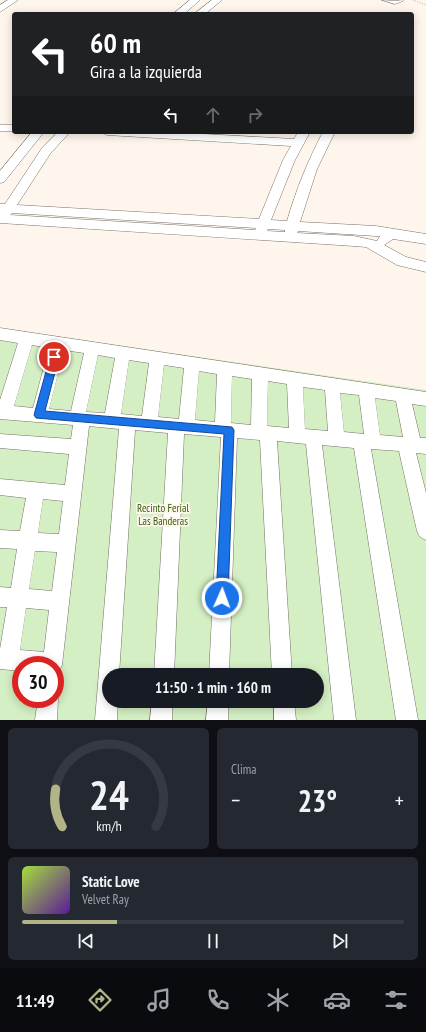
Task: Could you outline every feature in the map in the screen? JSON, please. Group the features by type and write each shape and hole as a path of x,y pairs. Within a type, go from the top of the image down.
{"street":[{"path":"0,9 14,0"},
{"path":"181,12 196,0"},
{"path":"202,12 218,0"},
{"path":"0,128 12,128"},
{"path":"0,179 36,134"},
{"path":"2,214 46,151 62,134"},
{"path":"142,134 297,143"},
{"path":"261,230 297,143 303,134"},
{"path":"291,231 300,199 320,147 328,134"},
{"path":"2,214 261,230 376,232 426,238"},
{"path":"291,231 370,243 387,254 402,261 426,267"},
{"path":"387,254 382,246 383,240 390,234"},
{"path":"0,334 426,399"},
{"path":"27,338 2,412 415,445"},
{"path":"39,415 58,343"},
{"path":"53,656 73,494 78,448 79,419 92,348"},
{"path":"106,720 123,353"},
{"path":"149,424 157,358"},
{"path":"164,668 181,426 192,363"},
{"path":"219,668 226,430 225,368"},
{"path":"260,374 281,668"},
{"path":"295,379 305,436 345,720"},
{"path":"332,385 337,439"},
{"path":"366,390 367,441 408,720"},
{"path":"402,396 415,445 426,531"},
{"path":"0,440 78,448"},
{"path":"0,487 73,494"},
{"path":"4,660 9,597 28,541 36,491"},
{"path":"0,539 67,544"},
{"path":"9,597 60,601"},
{"path":"46,720 47,708"},
{"path":"161,720 162,708"},
{"path":"217,720 218,708"},
{"path":"284,708 285,720"}],"lane":[{"path":"384,0 395,3 401,2"}],"path":[{"path":"414,0 426,5"}],"green space":[{"name":"Recinto Ferial Las Banderas","path":"0,328 426,390 426,720 0,720"}],"route":[{"path":"54,357 39,415 229,430 222,598"}]}
